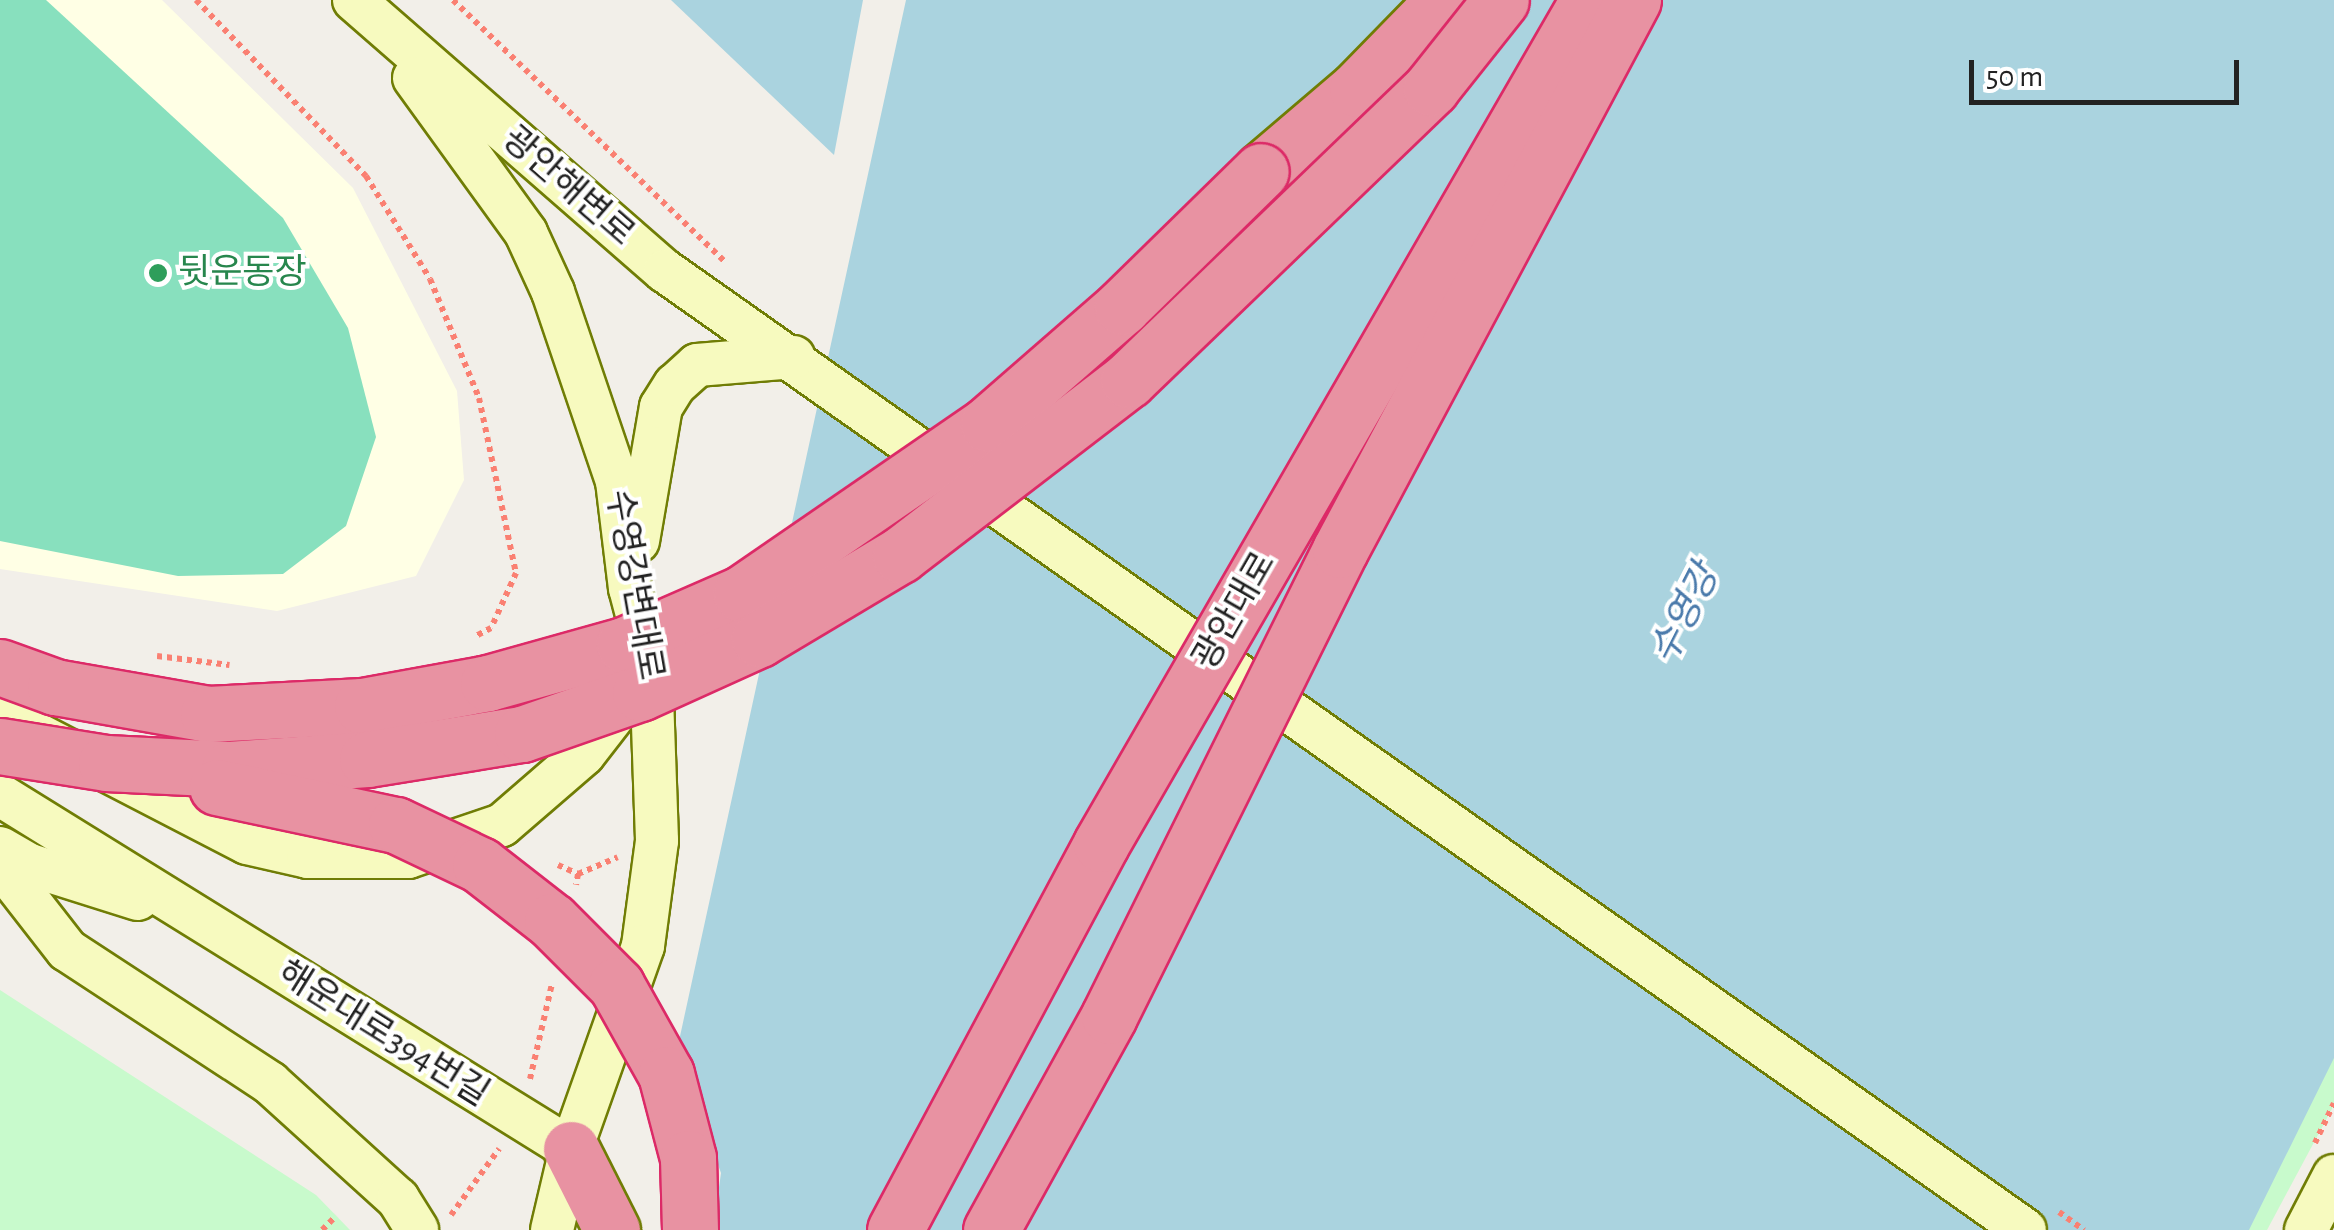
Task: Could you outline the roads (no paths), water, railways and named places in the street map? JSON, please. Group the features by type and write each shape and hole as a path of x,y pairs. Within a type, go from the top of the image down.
{"highway":[{"path":"0,667 55,686 208,714 362,706 488,684 624,645 742,594 988,424 1122,307 1261,171 1357,89 1444,0"},
{"path":"106,763 229,769 367,759 522,734 640,693 826,603 915,544 1128,380 1431,88 1501,0"},
{"name":"광안대로","path":"895,1230 1101,844 1588,0"},
{"name":"광안대로","path":"991,1230 1109,1016 1340,550 1633,0"},
{"path":"0,746 106,763 396,826 480,864 552,921 616,985 666,1074 688,1158 690,1230"},
{"path":"571,1149 612,1230"}],"main road":[{"name":"광안해변로","path":"353,0 664,271 794,357 2024,1230"},
{"name":"수영강변대로","path":"353,0 471,149 526,233 554,292 617,481 630,588 651,668 657,841 642,946 571,1149 552,1230"},
{"path":"630,588 661,408 675,385 697,365 794,357"},
{"path":"0,715 248,843 308,857 408,857 502,826 584,754 651,668"},
{"name":"해운대로394번길","path":"0,768 196,917"},
{"name":"해운대로394번길","path":"0,795 571,1149"},
{"name":"해운대로394번길","path":"0,848 30,864 196,917"},
{"path":"0,864 67,950 270,1082 398,1199 417,1230"},
{"path":"2306,1230 2334,1176"}],"water":[{"path":"671,0 863,0 834,155"},
{"name":"수영강","path":"906,0 2334,0 2334,1058 2249,1230 713,1230 721,1173 702,1120 665,1105"}],"place":[{"name":"뒷운동장","path":"158,273"}]}
